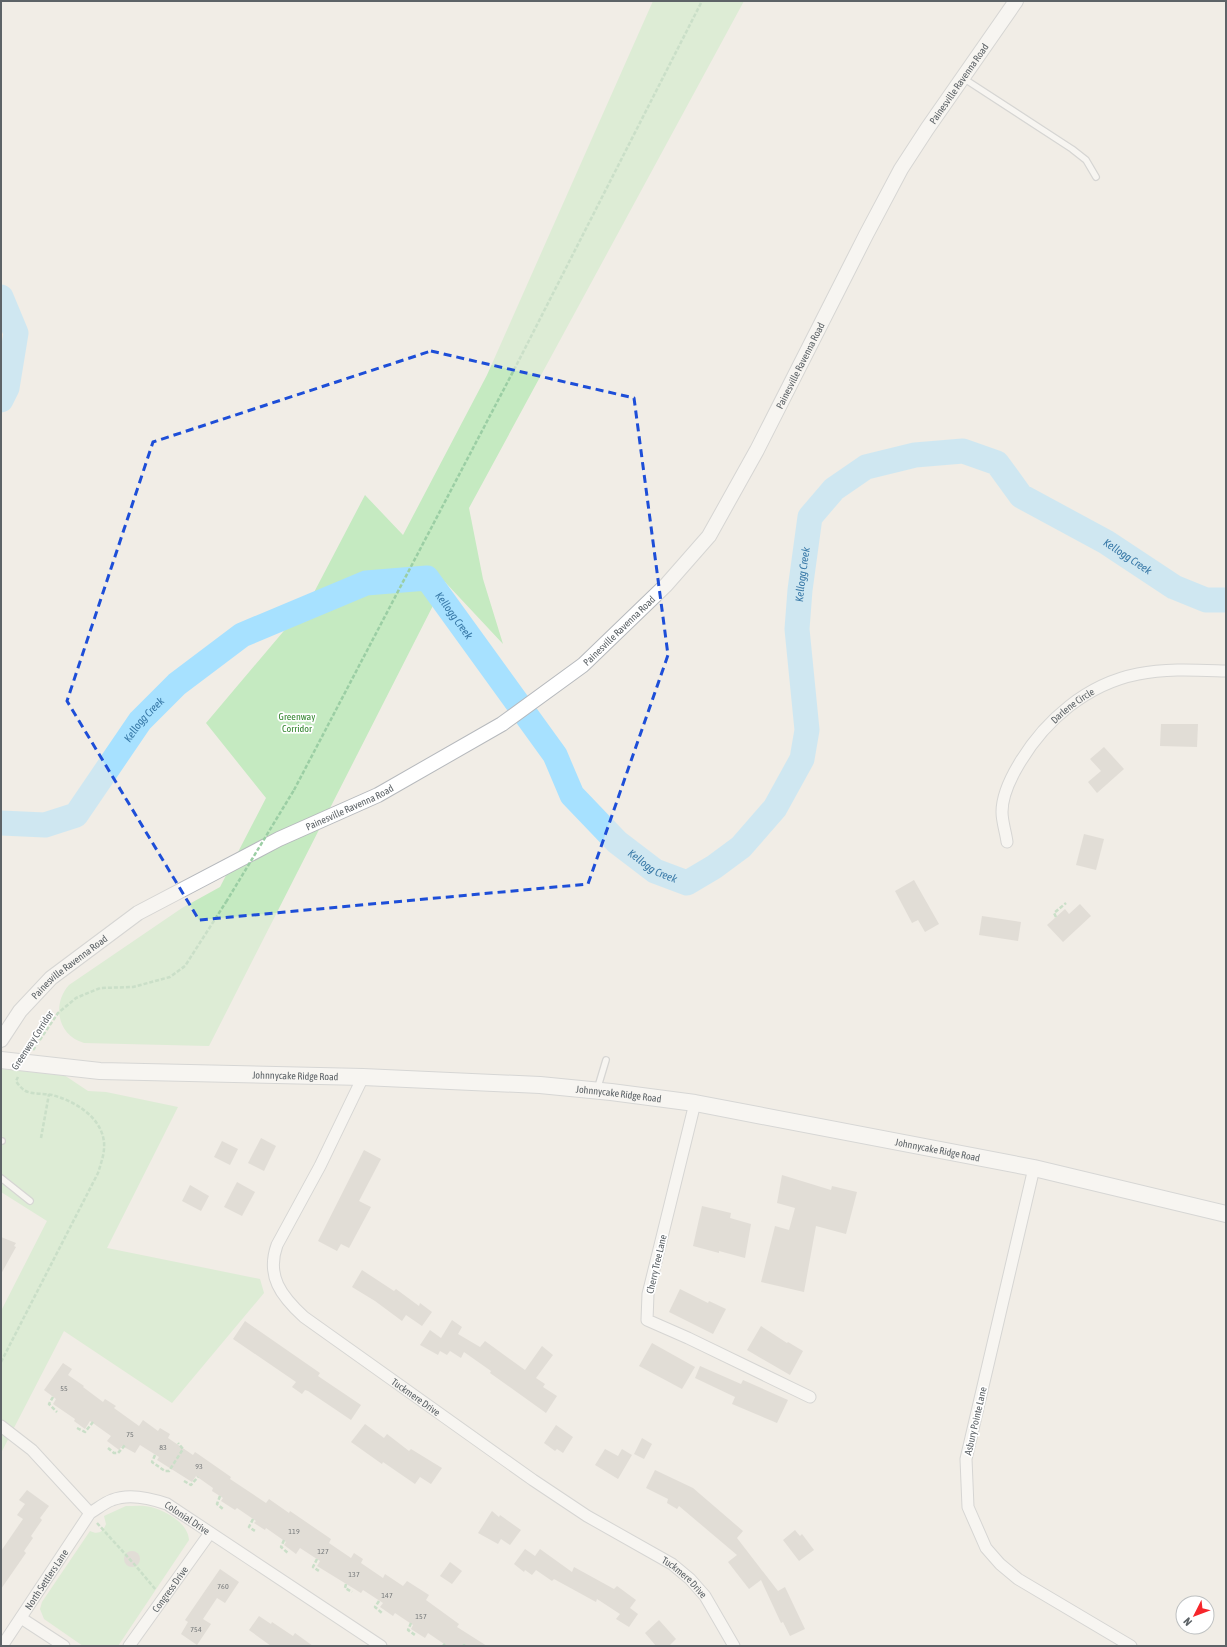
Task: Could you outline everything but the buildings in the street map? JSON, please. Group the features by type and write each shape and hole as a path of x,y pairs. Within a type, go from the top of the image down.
{"main road":[{"name":"Johnnycake Ridge Road","path":"1,1060 66,1068 147,1073 363,1077 540,1085 597,1090 695,1103 1034,1168 1225,1211"}],"street":[{"name":"Painesville Ravenna Road","path":"1,1040 20,1011 51,978 138,913 279,839 378,795 502,724 582,665 620,631 666,585 709,536 757,450 896,178 927,129 1016,1"},
{"name":"Darlene Circle","path":"1007,842 1002,813 1005,792 1012,775 1024,756 1046,726 1060,713 1091,691 1119,679 1138,674 1166,670 1226,671"},
{"name":"Tuckmere Drive","path":"363,1077 320,1166 277,1245 273,1257 273,1272 279,1288 291,1305 304,1317 533,1480 587,1516 672,1564 690,1579 705,1596 734,1646"},
{"name":"Cherry Tree Lane","path":"695,1103 648,1294 647,1320 688,1338 810,1397"},
{"name":"Asbury Pointe Lane","path":"1034,1168 966,1459 968,1507 986,1548 1000,1564 1018,1579 1131,1646"},
{"path":"1,1426 32,1450 93,1518"},
{"name":"Colonial Drive","path":"93,1518 112,1500 146,1497 167,1504 381,1646"},
{"name":"North Settlers Lane","path":"2,1646 93,1518"},
{"name":"Congress Drive","path":"129,1646 210,1532"},
{"path":"21,1618 64,1646"}],"lane":[{"path":"963,78 1072,149 1086,160 1096,177"},
{"path":"597,1090 606,1060"},
{"path":"1,1178 30,1201"}],"path":[{"name":"Greenway Corridor","path":"1,1362 98,1173 104,1154 104,1141 100,1129 93,1118 83,1108 68,1100 49,1094 25,1091 16,1082 24,1064 58,1014 76,998 100,988 133,987 170,977 185,966 226,902 294,790 516,366 702,1"},
{"path":"1056,917 1054,913 1066,902"},
{"path":"41,1138 49,1094"},
{"path":"53,1397 49,1404 57,1412"},
{"path":"77,1428 85,1432 93,1422"},
{"path":"155,1455 152,1460 153,1463 165,1471 169,1471 183,1449 178,1443"},
{"path":"108,1448 114,1453 118,1454 125,1445"},
{"path":"184,1481 191,1485 198,1477"},
{"path":"220,1496 217,1504 223,1509"},
{"path":"93,1518 164,1597"},
{"path":"254,1519 249,1527 255,1531"},
{"path":"284,1540 282,1547 288,1553"},
{"path":"317,1559 313,1566 319,1571"},
{"path":"346,1584 345,1588 352,1592"},
{"path":"380,1601 375,1607 382,1613"},
{"path":"411,1623 408,1630 415,1635"}],"highlighted area":[{"path":"431,351 634,398 668,655 588,884 199,920 67,701 153,442"}],"green space":[{"name":"Greenway Corridor","path":"653,1 744,1 469,508 483,579 503,644 445,582 209,1046 84,1043 75,1039 63,1026 59,1010 60,1001 69,985 182,908 220,887 266,798 206,723 310,600 365,495 403,535 487,375"},
{"path":"40,1059 88,1091 106,1092 178,1107 107,1248 260,1279 264,1293 172,1403 64,1331 1,1453 1,1311 47,1221 1,1192 1,1063"},
{"path":"126,1506 148,1506 163,1511 185,1528 189,1540 118,1646 83,1646 44,1619 40,1609 42,1602 90,1531 98,1533 102,1531 106,1524 104,1516"}],"waterway":[{"name":"Kellogg Creek","path":"1,297 16,333 7,388 1,400"},
{"name":"Kellogg Creek","path":"1,823 45,825 76,815 140,721 177,684 242,635 366,583 427,578 555,755 572,795 617,842 655,871 687,883 714,867 741,847 775,808 802,759 807,730 797,629 800,590 810,517 834,489 866,467 915,455 963,451 997,463 1021,496 1106,542 1174,587 1206,600 1226,600"}]}
